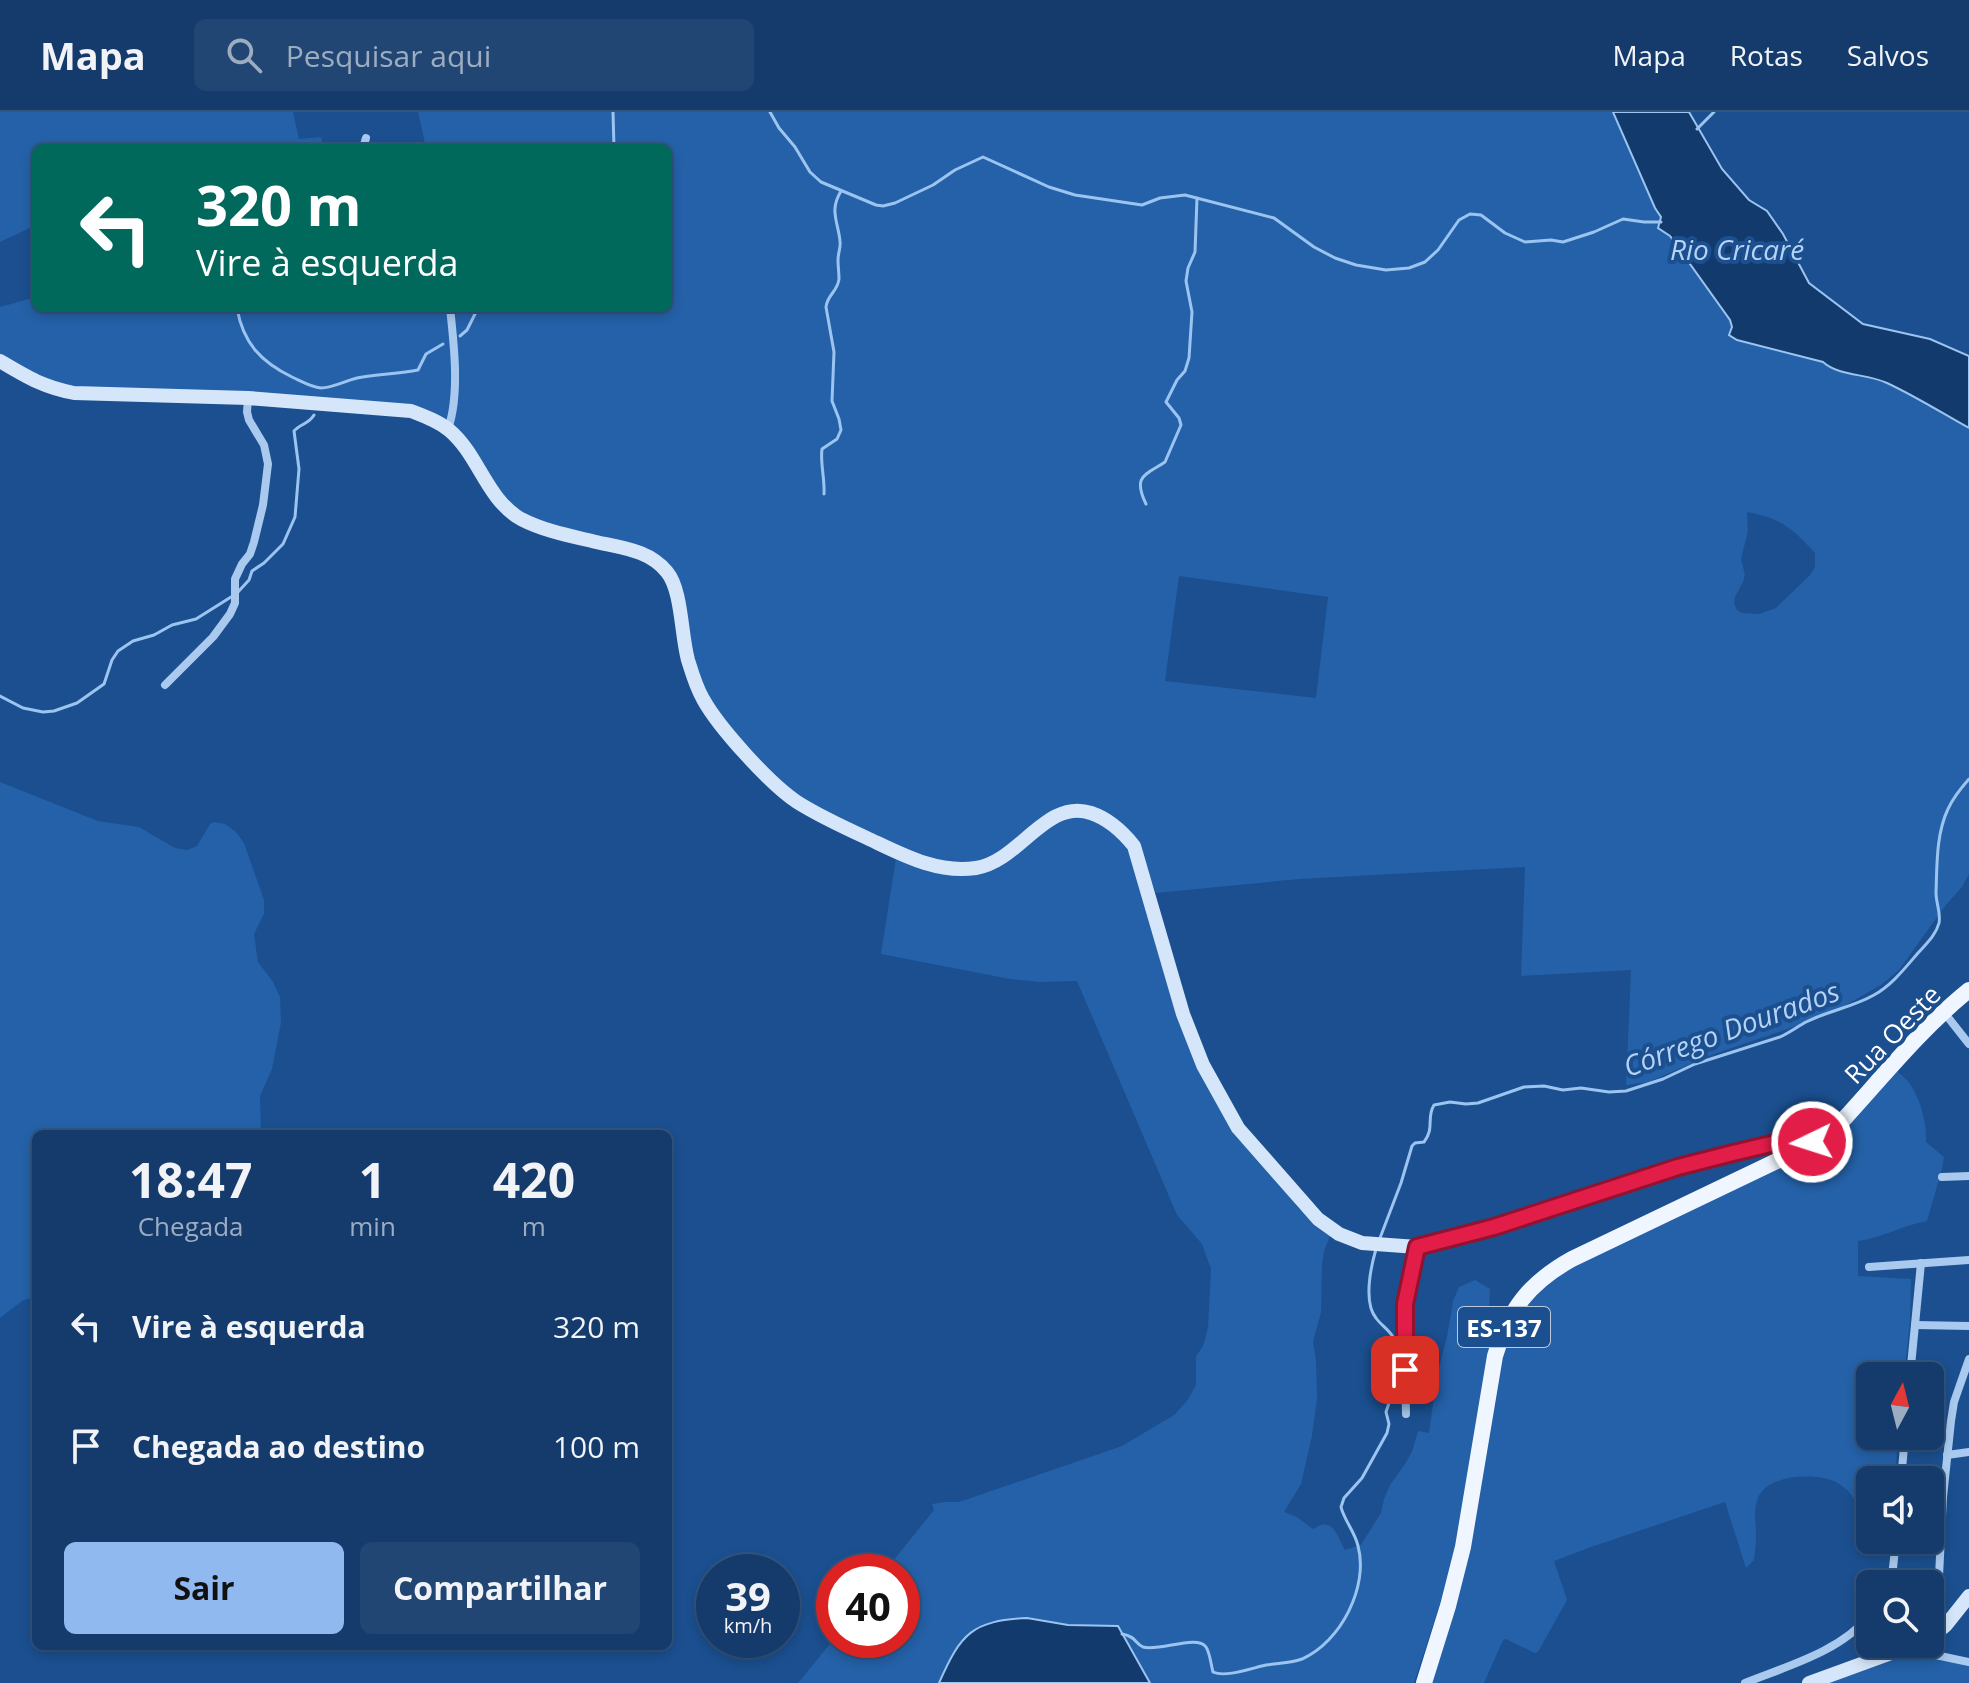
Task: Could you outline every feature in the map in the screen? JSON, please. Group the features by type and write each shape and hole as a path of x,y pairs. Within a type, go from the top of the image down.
{"main road":[{"name":"Rua Oeste","path":"1812,1142 1844,1119 1915,1039 1969,990"},
{"name":"ES-137","path":"1424,1683 1463,1547 1495,1356 1515,1307 1552,1270 1812,1142"}],"street":[{"path":"364,144 366,138"},
{"path":"448,429 455,397 450,312"},
{"path":"0,361 36,383 74,393 248,398 411,411 431,419 460,441 492,492 519,517 563,534 640,552 655,561 668,573 676,588 683,641 693,678 704,701 738,744 780,789 824,818 911,858 936,867 960,870 979,868 1000,860 1049,819 1065,811 1082,810 1101,816 1120,830 1134,846 1188,1027 1203,1065 1238,1128 1318,1219 1339,1234 1362,1243 1417,1247 1494,1227 1678,1167 1771,1144 1812,1142"},
{"path":"165,685 213,637 230,614 235,603 235,579 254,542 263,505 268,454 249,420 248,398"},
{"path":"1943,1011 1969,1044"},
{"path":"1942,1177 1969,1176"},
{"path":"1406,1414 1404,1318 1417,1247"},
{"path":"1869,1267 1969,1260"},
{"path":"1911,1362 1921,1263"},
{"path":"1915,1325 1969,1326"},
{"path":"1938,1570 1954,1402 1969,1359"},
{"path":"1947,1455 1969,1452"},
{"path":"1944,1626 1969,1596"},
{"path":"1745,1683 1832,1646 1856,1630"},
{"path":"1944,1655 1969,1662"},
{"path":"1809,1683 1878,1658"}],"shaded area":[{"path":"0,112 293,112 299,139 321,137 323,144 32,144 32,227 0,242"},
{"path":"418,112 1613,112 1661,217 1658,228 1670,236 1730,320 1732,327 1729,335 1737,340 1823,362 1837,370 1879,380 1969,428 1969,874 1899,970 1881,985 1837,1010 1805,1023 1714,1054 1648,1082 1626,1085 1631,970 1521,976 1525,867 1299,879 1156,893 1141,852 1088,807 981,864 946,866 844,822 793,792 721,717 704,691 674,571 541,524 506,500 436,414 72,390 0,356 0,307 32,298 32,312 672,312 672,144 425,144","holes":["1747,512 1769,518 1800,537 1815,553 1815,567 1776,608 1759,614 1742,613 1734,603 1745,575 1741,559 1748,531","1179,576 1328,597 1316,698 1165,681"]},
{"path":"0,782 98,821 139,827 175,848 187,850 197,846 210,824 225,824 244,843 264,900 264,914 254,934 258,962 280,997 281,1023 272,1069 260,1096 261,1130 32,1130 32,1297 22,1301 0,1318"},
{"path":"1078,814 1093,820 1128,843 1195,1057 1268,1169 1299,1209 1330,1236 1324,1251 1321,1312 1313,1342 1317,1399 1312,1436 1301,1484 1284,1512 1313,1529 1330,1526 1345,1550 1361,1545 1381,1513 1390,1485 1412,1452 1418,1431 1429,1433 1437,1375 1453,1301 1459,1287 1475,1280 1490,1289 1489,1306 1502,1320 1451,1570 1414,1683 1150,1683 1118,1626 1068,1625 1027,1618 954,1653 939,1683 798,1683 818,1658 920,1658 920,1554 899,1554 934,1510 932,1504 959,1502 1122,1446 1174,1415 1196,1385 1196,1356 1203,1346 1208,1328 1211,1269 1202,1244 1177,1215 1077,981 1010,979 881,954 896,858 934,873 969,876 997,866 1064,817"},
{"path":"1896,1070 1909,1082 1917,1098 1924,1120 1926,1142 1944,1157 1927,1221 1858,1241 1858,1276 1911,1279 1906,1362 1856,1362 1856,1450 1897,1450 1896,1466 1856,1466 1856,1504 1847,1490 1831,1480 1801,1477 1770,1484 1756,1502 1754,1560 1746,1568 1725,1502 1554,1561 1567,1600 1538,1652 1506,1639 1484,1683 1430,1683 1504,1351 1514,1324 1531,1299 1553,1280 1585,1260 1799,1157"},
{"path":"1944,1657 1969,1661 1969,1683 1816,1683 1889,1658"}],"water":[{"name":"Rio Cricaré","path":"1613,112 1689,112 1722,169 1749,200 1767,211 1809,283 1863,324 1930,339 1969,356 1969,428 1879,380 1845,373 1823,362 1737,340 1729,335 1732,327 1730,320 1670,236 1658,228 1661,217"},
{"path":"1027,1618 1068,1625 1118,1626 1150,1683 939,1683 954,1652 971,1633 993,1622"}],"waterway":[{"path":"613,112 614,144"},
{"path":"770,112 810,172 821,182 876,205 895,203 983,157 1049,187 1075,195 1142,205 1160,198 1185,195 1274,218 1335,258 1386,270 1409,268 1425,262 1438,250 1459,220 1470,214 1481,215 1505,233 1525,242 1563,242 1623,219 1661,222"},
{"path":"1697,129 1714,112"},
{"path":"824,494 822,449 837,439 841,430 832,401 834,352 826,307 839,279 840,243 835,210 841,191"},
{"path":"1146,504 1141,481 1147,473 1165,462 1181,425 1166,402 1185,371 1189,358 1192,312 1186,281 1195,252 1197,198"},
{"path":"238,312 249,341 263,358 306,384 321,388 352,379 418,370 426,354 443,344"},
{"path":"460,336 467,330 476,312"},
{"path":"238,592 249,580 252,571 283,544 295,517 299,469 294,431 314,415"},
{"path":"0,696 23,708 43,712 77,703 104,684 118,651 133,641 196,619 231,597"},
{"name":"Córrego Dourados","path":"1380,1238 1412,1146 1424,1142 1427,1137 1434,1105 1478,1103 1524,1087 1626,1091 1695,1064 1780,1037 1814,1018 1866,999 1887,986 1938,927 1936,897 1941,829 1950,805 1969,779"},
{"name":"Córrego Dourados","path":"1122,1634 1150,1648 1201,1643 1206,1647 1213,1672 1224,1674 1302,1659 1329,1640 1340,1626 1355,1595 1360,1562 1357,1541 1341,1507 1344,1498 1362,1478 1387,1433 1389,1424 1386,1412 1392,1394 1381,1360 1393,1337 1376,1318 1370,1303 1369,1284 1376,1249"}],"route":[{"path":"1405,1370 1405,1304 1417,1247 1494,1227 1678,1167 1771,1144 1812,1142"}]}
